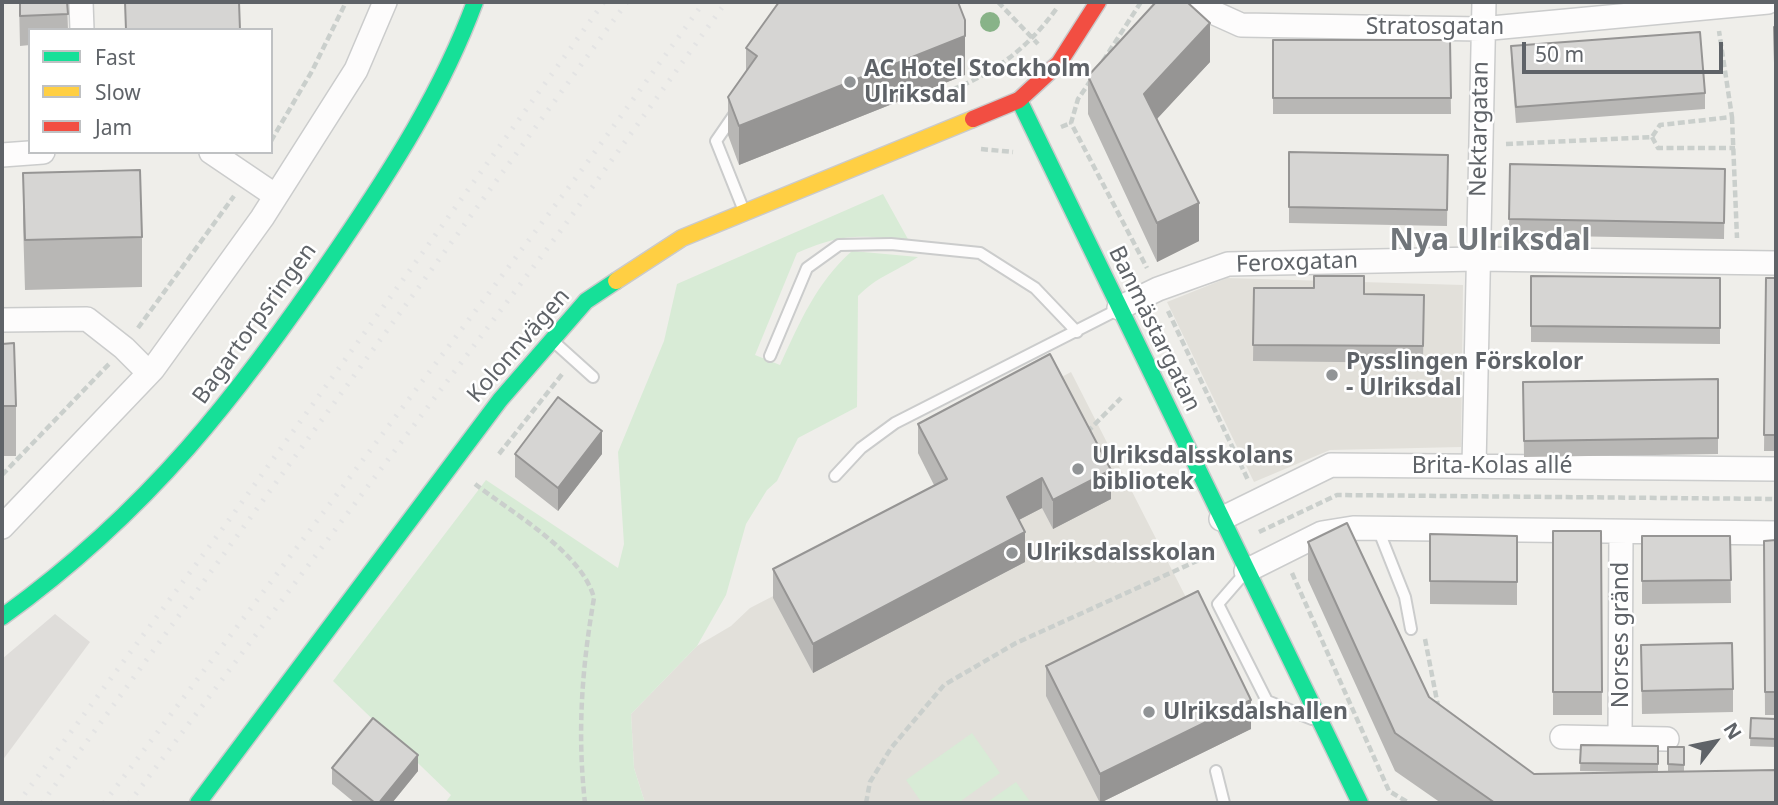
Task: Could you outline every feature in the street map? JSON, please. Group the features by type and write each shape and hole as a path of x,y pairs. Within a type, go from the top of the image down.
{"street":[{"path":"82,2 82,28"},
{"path":"2,527 149,373 276,196 356,70 385,2"},
{"name":"Bagartorpsringen","path":"2,617 97,544 165,478 216,418 300,306 426,112 454,59 475,2"},
{"name":"Kolonnvägen","path":"198,803 500,400 550,338 586,301 682,238 1019,100 1059,63 1098,2"},
{"name":"Stratosgatan","path":"1190,2 1241,25 1481,29 1768,2"},
{"name":"Nektargatan","path":"1474,466 1481,29 1484,2"},
{"name":"Banmästargatan","path":"1019,100 1318,722 1360,803"},
{"path":"2,155 28,153"},
{"path":"214,154 276,196"},
{"name":"Feroxgatan","path":"1119,308 1158,289 1228,264 1477,259 1776,263"},
{"path":"2,320 86,319 124,348 149,373"},
{"name":"Brita-Kolas allé","path":"1221,519 1331,465 1776,469"},
{"path":"1246,572 1282,552 1337,529 1776,533"},
{"name":"Norses gränd","path":"1620,738 1621,532"},
{"name":"Norses gränd","path":"1562,737 1668,739"}],"lane":[{"path":"740,107 716,141 745,212"},
{"path":"771,356 807,268 839,245 891,244 980,253 1035,288 1077,332"},
{"path":"835,477 862,448 895,422 1077,332 1119,308"},
{"path":"550,338 593,377"},
{"path":"1378,529 1405,597 1410,629"},
{"path":"1246,572 1218,604 1266,701 1318,722"},
{"path":"1216,771 1224,803"}],"path":[{"path":"273,138 312,71 346,2"},
{"path":"998,2 1031,38"},
{"path":"950,91 986,76 1031,38 1061,2"},
{"path":"1100,65 1141,2"},
{"path":"1715,8 1736,148 1737,263"},
{"path":"1093,76 1078,99 1071,122 1158,289 1282,552 1389,791 1409,803"},
{"path":"1652,137 1660,125 1732,117"},
{"path":"1480,145 1652,137"},
{"path":"1652,137 1658,148 1736,148"},
{"path":"2,475 124,348 247,177"},
{"path":"1080,439 1121,398"},
{"path":"475,484 573,560 589,582 594,598 580,703 580,765 585,803"},
{"path":"1423,633 1438,710"}],"shaded area":[{"name":"Pysslingen Förskolor - Ulriksdal","path":"1227,278 1463,285 1461,447 1330,450 1254,482 1167,302"},
{"name":"Ulriksdalsskolan","path":"1071,372 1198,621 1100,803 645,803 634,768 631,714 697,646 731,626 750,608 946,507 918,453"},
{"path":"55,614 90,642 2,761 2,659"}],"green space":[{"path":"883,194 909,241 852,237 813,246 797,253 755,355 780,365 802,318 819,290 839,263 852,251 918,257 880,279 858,296 857,407 798,438 777,481 767,490 746,524 726,595 697,646 631,714 634,768 645,803 445,803 451,795 333,681 486,480 618,568 624,544 618,452 664,341 677,284"},
{"path":"972,733 1000,773 958,803 922,803 906,780"},
{"path":"1016,782 1031,803 986,803"}],"building":[{"path":"20,2 67,2 68,14 20,16"},
{"path":"125,2 239,2 240,28 126,28"},
{"name":"AC Hotel Stockholm Ulriksdal","path":"779,2 958,2 965,20 965,36 739,126 728,97 757,56 746,48"},
{"path":"1156,2 1187,2 1210,23 1144,94 1199,203 1157,223 1088,76"},
{"path":"1774,27 1776,27 1776,99"},
{"path":"1700,32 1705,93 1516,107 1511,46"},
{"path":"1273,40 1450,40 1451,98 1273,98"},
{"path":"1289,152 1448,155 1447,210 1289,207"},
{"path":"1510,164 1725,169 1724,223 1509,219"},
{"path":"140,170 142,237 25,240 23,173"},
{"path":"1314,276 1364,276 1364,294 1424,295 1423,346 1253,345 1254,288 1314,288"},
{"path":"1531,276 1720,278 1720,328 1531,326"},
{"path":"1766,278 1776,278 1776,435 1764,435"},
{"path":"14,343 16,406 2,406 2,344"},
{"path":"1050,354 1111,470 1053,500 1042,478 1007,497 1025,532 813,644 773,569 947,479 918,424"},
{"path":"1718,379 1718,438 1524,441 1523,382"},
{"path":"558,397 602,431 558,488 515,454"},
{"path":"1347,523 1429,697 1534,774 1776,770 1776,803 1495,803 1395,733 1308,542"},
{"path":"1553,531 1601,531 1602,692 1553,692"},
{"path":"1430,534 1517,536 1517,582 1430,581"},
{"path":"1642,536 1730,536 1731,580 1642,581"},
{"path":"1776,540 1776,692 1765,692 1764,541"},
{"name":"Ulriksdalshallen","path":"1198,591 1251,700 1100,774 1046,666"},
{"path":"1732,643 1733,689 1642,691 1641,645"},
{"path":"373,718 418,755 379,803 375,803 332,768"},
{"path":"1751,718 1776,719 1776,739 1750,738"},
{"path":"1581,745 1658,746 1658,764 1580,763"},
{"path":"1668,747 1684,747 1684,765 1668,764"}],"railway":[{"path":"18,803 229,520 604,2"},
{"path":"42,803 627,2"},
{"path":"104,803 581,171 704,2"},
{"path":"129,803 562,229 726,2"}],"traffic: fast":[{"path":"2,617 102,536 146,493 188,448 265,352 397,159 447,67 475,2"},
{"path":"1019,100 1360,803"},
{"path":"198,803 500,400 586,301 616,281"}],"traffic: slow":[{"path":"616,281 682,238 973,119"}],"traffic: jam":[{"path":"973,119 1019,100 1059,63 1098,2"}],"place":[{"name":"AC Hotel Stockholm Ulriksdal","path":"850,82"},
{"name":"Pysslingen Förskolor - Ulriksdal","path":"1332,375"},
{"name":"Ulriksdalsskolans bibliotek","path":"1078,469"},
{"name":"Ulriksdalsskolan","path":"1012,553"},
{"name":"Ulriksdalshallen","path":"1149,712"}],"district":[{"name":"Nya Ulriksdal","path":"1490,241"}]}
